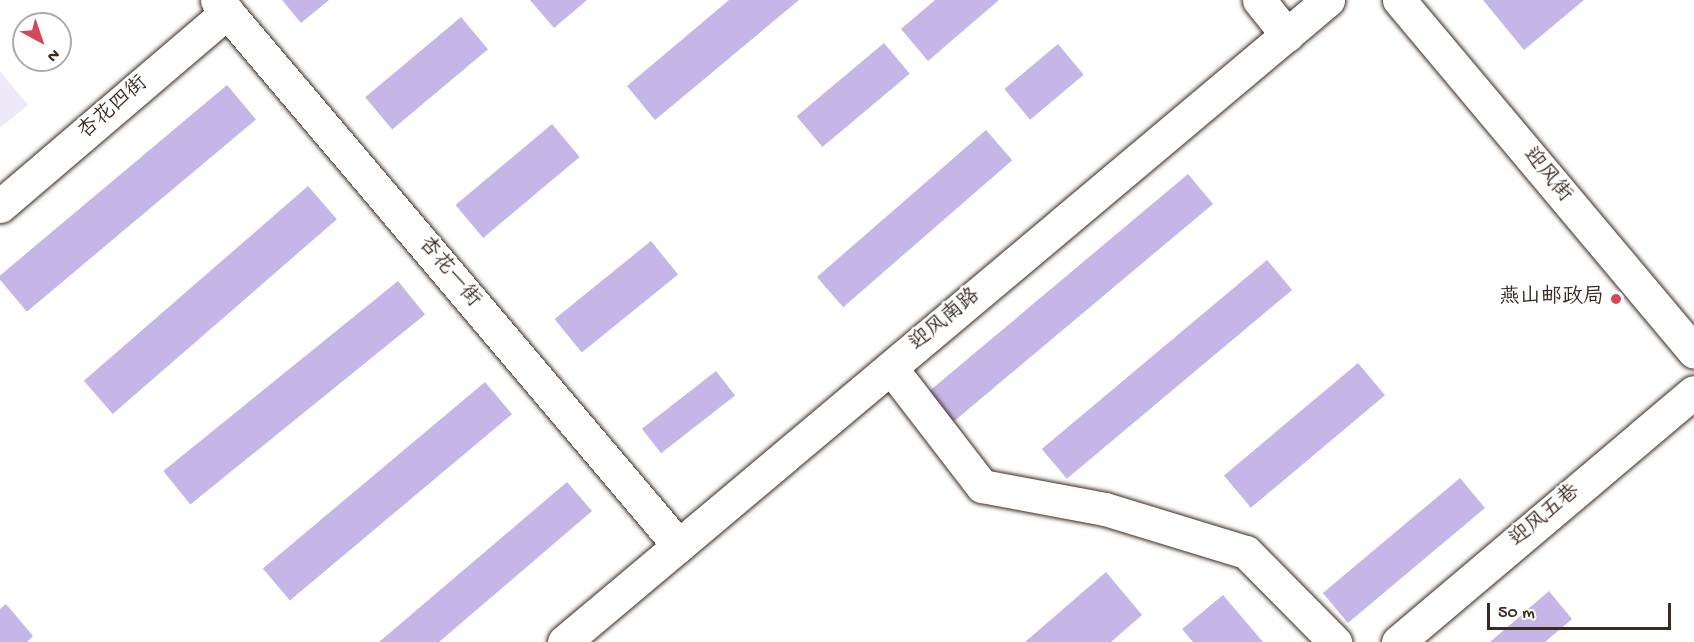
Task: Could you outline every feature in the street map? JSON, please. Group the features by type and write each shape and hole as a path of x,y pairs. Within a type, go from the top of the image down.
{"street":[{"path":"1259,0 1287,35"},
{"name":"迎风南路","path":"564,642 1328,0"},
{"name":"迎风街","path":"1399,0 1694,351"},
{"name":"杏花四街","path":"0,206 222,6"},
{"name":"杏花一街","path":"222,6 679,546"},
{"path":"891,368 982,486 1105,509 1246,552 1335,642"},
{"name":"迎风五巷","path":"1398,642 1694,392"}],"shaded area":[{"path":"0,71 28,105 0,128"}],"building":[{"path":"282,0 329,0 301,23"},
{"path":"530,0 587,0 554,28"},
{"path":"729,0 799,0 655,120 627,86"},
{"path":"935,0 999,0 928,61 901,29"},
{"path":"1483,0 1584,0 1524,50"},
{"path":"461,17 488,49 392,130 365,97"},
{"path":"884,43 910,74 822,147 797,116"},
{"path":"1058,44 1084,75 1030,120 1004,89"},
{"path":"227,85 256,119 27,312 0,280 0,275"},
{"path":"552,124 580,157 483,238 455,205"},
{"path":"986,130 1012,160 843,307 817,277"},
{"path":"1188,174 1213,204 947,427 922,397"},
{"path":"308,186 337,219 113,414 84,381"},
{"path":"651,241 678,274 582,352 555,319"},
{"path":"1267,260 1292,290 1067,479 1042,449"},
{"path":"398,281 425,314 190,504 163,471"},
{"path":"1358,363 1385,395 1251,508 1224,475"},
{"path":"716,371 735,395 661,453 642,429"},
{"path":"485,382 512,414 290,601 263,568"},
{"path":"1460,478 1485,508 1348,623 1323,593"},
{"path":"567,482 592,511 439,642 379,642"},
{"path":"1106,572 1142,615 1111,642 1025,642"},
{"path":"1549,591 1572,619 1545,642 1490,642"},
{"path":"1223,595 1263,642 1193,642 1182,629"},
{"path":"6,604 33,636 27,642 0,642 0,609"}],"place":[{"name":"燕山邮政局","path":"1616,299"}]}
